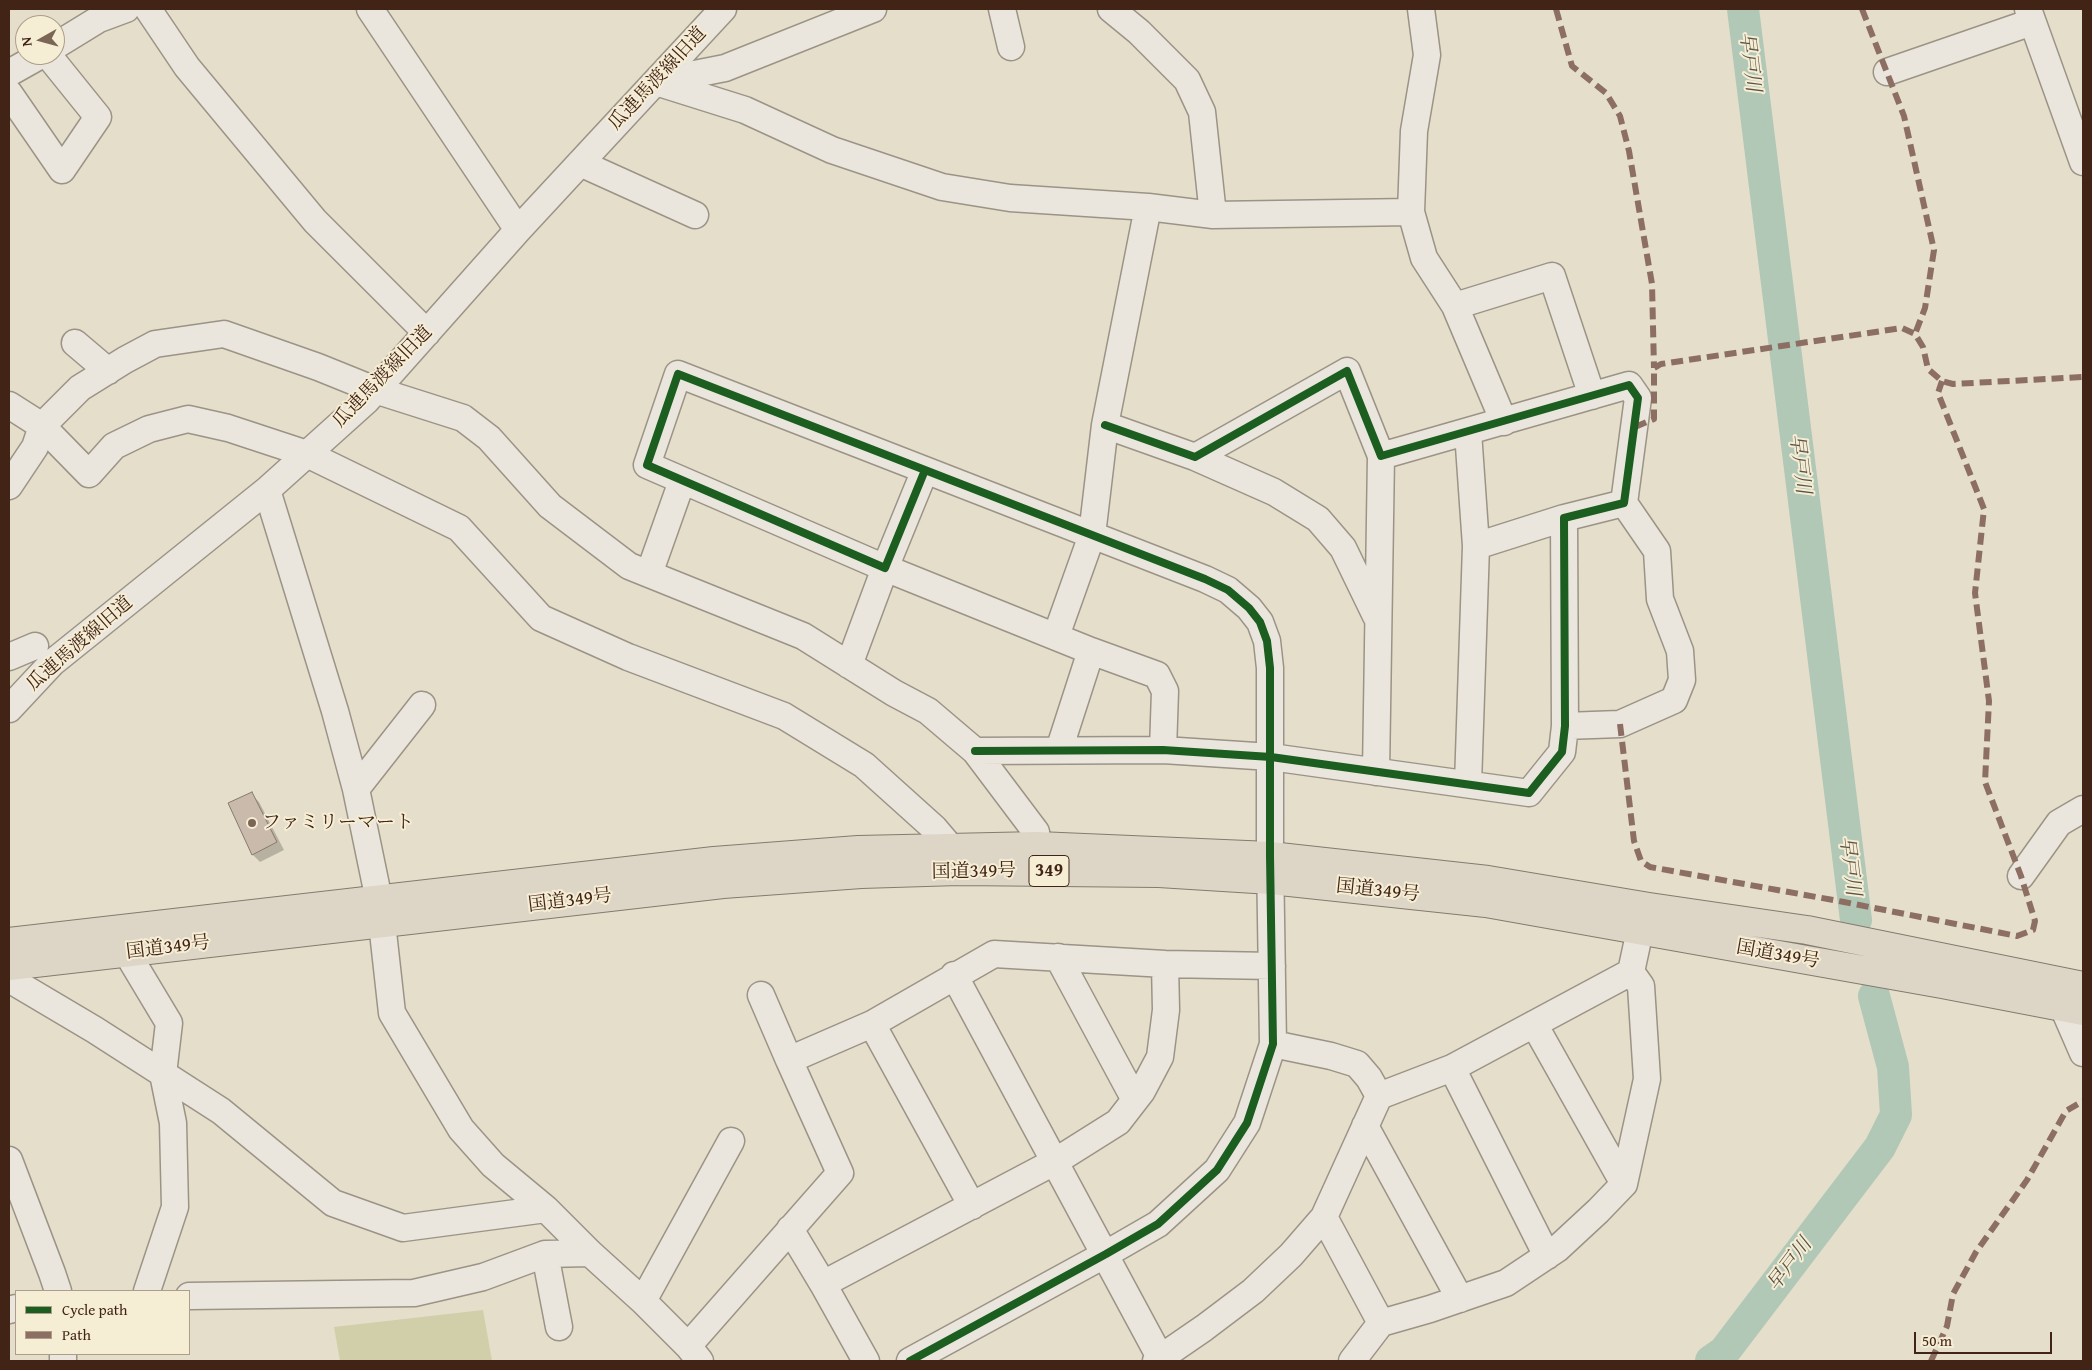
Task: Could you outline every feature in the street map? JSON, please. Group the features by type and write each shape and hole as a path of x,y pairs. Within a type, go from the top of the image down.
{"highway":[{"name":"国道349号","path":"9,966 127,953 714,861 858,850 1038,846 1271,868 1488,880 1649,907 1807,930 2083,986"},
{"name":"国道349号","path":"9,942 861,874 1055,871 1159,873 1271,868 1640,930 2073,1009"}],"street":[{"path":"65,40 99,19 126,9"},
{"path":"148,9 187,67 314,220 426,333"},
{"path":"370,9 518,230"},
{"name":"瓜連馬渡線旧道","path":"9,709 52,663 267,490 375,390 518,230 723,9"},
{"path":"656,82 725,68 873,9"},
{"path":"1002,9 1011,48"},
{"path":"1111,9 1139,32 1187,80 1202,112 1213,215"},
{"path":"1421,9 1427,55 1414,131 1410,212 1424,258 1455,306 1504,422"},
{"path":"1887,72 2030,15 2083,162"},
{"path":"9,72 25,65"},
{"path":"9,93 62,170 98,117 56,65"},
{"path":"656,82 745,110 832,150 942,187 1010,198 1148,207 1213,215 1410,212"},
{"path":"580,163 696,215"},
{"path":"1056,636 1092,535 1105,425 1148,207"},
{"path":"1455,306 1552,276 1592,396"},
{"path":"9,486 35,447 42,426 80,388 155,344 224,334 375,390 463,418 489,438 550,506 629,566 803,636 928,711 974,751 1036,832 1038,846"},
{"path":"75,343 108,371"},
{"path":"1195,457 1347,371 1381,456 1376,772"},
{"path":"910,1361 1158,1224 1217,1170 1247,1123 1273,1044 1270,668 1267,641 1260,622 1249,608 1228,590 1205,579 678,374 647,466 885,568 1157,675 1165,691 1163,750"},
{"path":"1381,456 1629,385 1638,398 1624,503 1657,551 1660,599 1680,651 1682,680 1674,700 1620,724 1565,726"},
{"path":"9,404 42,426 89,474 114,446 149,429 188,419 228,428 307,454 459,528 541,618 628,657 784,716 864,765 934,828 951,848"},
{"path":"1105,425 1195,457 1274,492 1318,519 1343,548 1378,621"},
{"path":"1468,432 1476,546 1468,784"},
{"path":"849,665 885,568 925,470"},
{"path":"649,574 682,481"},
{"path":"267,490 335,711 356,789 381,912 392,1013 461,1129 493,1165 546,1210 643,1301 694,1353 790,1229 840,1173 761,995"},
{"path":"1476,546 1564,518 1624,503"},
{"path":"974,751 1163,750 1271,757 1529,793 1562,752 1565,726 1564,518"},
{"path":"1343,548 1379,537"},
{"path":"9,657 35,646"},
{"path":"1059,750 1092,651"},
{"path":"356,789 422,705"},
{"path":"2021,876 2059,823 2083,809"},
{"path":"1352,1361 1380,1322 1460,1299 1506,1283 1557,1250 1624,1184 1647,1079 1641,986 1632,972 1640,930"},
{"path":"127,953 169,1023 163,1074 173,1123 174,1208 147,1290"},
{"path":"789,1060 872,1024 954,975 994,954 1165,964 1272,966"},
{"path":"1058,957 1135,1100"},
{"path":"823,1284 1056,1162 1118,1122 1135,1100 1160,1057 1166,1010 1165,964"},
{"path":"954,975 1106,1254 1160,1360 1253,1290 1290,1255 1324,1217 1379,1096 1452,1068 1632,972"},
{"path":"9,979 95,1030 221,1111 333,1203 403,1228 546,1210"},
{"path":"2073,1009 2083,1053"},
{"path":"872,1024 972,1206"},
{"path":"1534,1024 1624,1184"},
{"path":"1273,1044 1331,1056 1357,1064 1369,1078 1379,1096"},
{"path":"1452,1068 1547,1256"},
{"path":"1365,1126 1460,1299"},
{"path":"643,1301 731,1141"},
{"path":"9,1160 58,1290"},
{"path":"1324,1217 1380,1322"},
{"path":"790,1229 866,1361"},
{"path":"190,1296 414,1293 483,1277 546,1254 590,1253"},
{"path":"546,1254 559,1327"}],"green space":[{"path":"483,1310 492,1361 340,1361 334,1327"}],"building":[{"name":"ファミリーマート","path":"252,792 277,842 252,855 228,803"}],"waterway":[{"name":"早戸川","path":"1743,9 1856,920"},
{"name":"早戸川","path":"1711,1361 1724,1352 1880,1147 1896,1115 1893,1067 1874,996"}],"marked path":[{"path":"1556,9 1572,66 1606,93 1620,116 1629,151 1652,284 1654,368"},
{"path":"1862,9 1904,116 1934,250 1925,308 1915,334"},
{"path":"1635,427 1654,419 1654,368 1661,364 1902,328 1915,334 1923,347 1928,369 1942,381 1953,384 2083,377"},
{"path":"1620,724 1634,841 1641,861 1650,867 2017,936 2033,930 2035,921 2021,876 1985,782 1989,701 1975,593 1984,509 1938,393 1942,381"},
{"path":"1931,1361 1947,1326 1953,1294 1976,1252 2027,1180 2066,1111 2083,1101"}],"cycle path":[{"path":"975,751 1163,750 1271,757 1529,793 1562,752 1565,726 1564,518 1624,503 1638,398 1629,385 1381,456 1347,371 1195,457 1105,425"},
{"path":"910,1361 1158,1224 1217,1170 1247,1123 1273,1044 1270,668 1267,641 1260,622 1249,608 1228,590 1205,579 925,470 678,374 647,465 885,568 925,470"}],"place":[{"name":"ファミリーマート","path":"252,823"}]}
